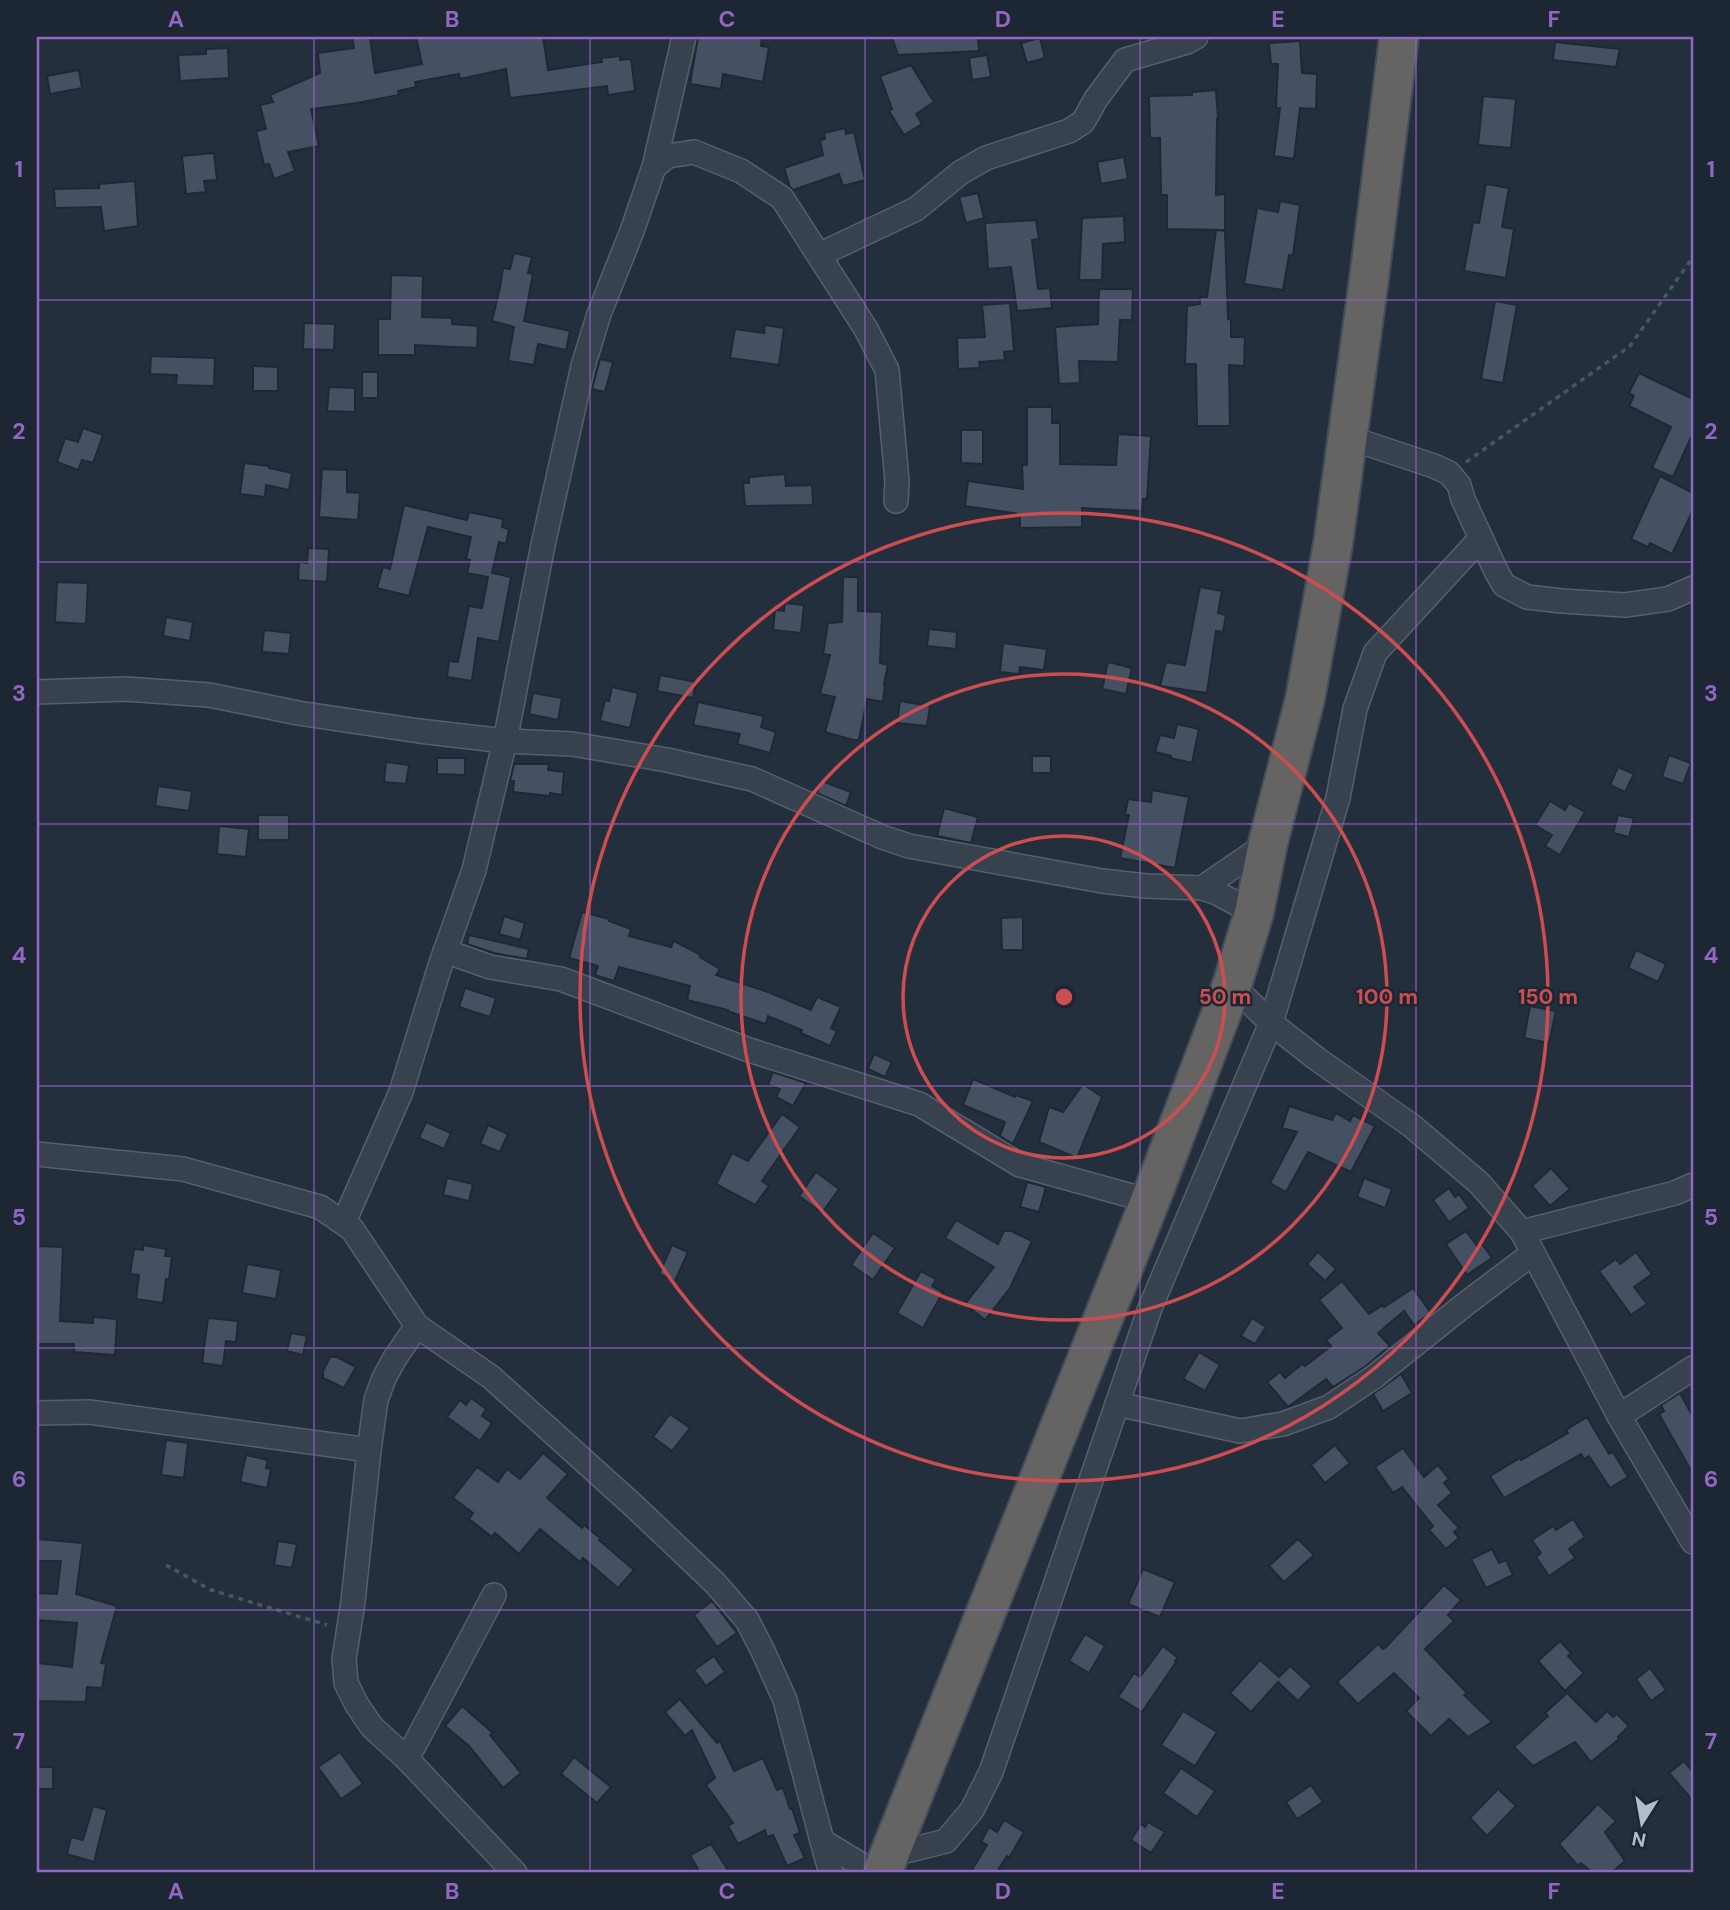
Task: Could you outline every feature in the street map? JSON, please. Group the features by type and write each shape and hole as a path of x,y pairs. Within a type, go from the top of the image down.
{"highway":[{"path":"882,1867 1150,1201 1232,985 1254,913 1268,843 1305,699 1333,544 1399,37"}],"street":[{"path":"344,1222 401,1092 474,870 505,741 543,545 583,366 599,314 654,167 684,37"},
{"path":"819,255 916,209 960,173 986,158 1069,131 1083,122 1125,60 1196,37"},
{"path":"654,167 668,156 694,152 740,171 782,198 866,329 887,370 897,481 896,500"},
{"path":"1348,437 1449,473 1460,485 1463,499 1504,585 1527,597 1625,605 1668,599 1693,588"},
{"path":"822,1841 882,1867 946,1840 972,1810 992,1772 1150,1308 1271,1023 1338,798 1355,709 1375,653 1481,538"},
{"path":"37,692 126,689 209,695 419,731 505,741 572,744 667,760 752,779 909,846 1102,881 1202,888 1254,913"},
{"path":"1202,888 1268,843"},
{"path":"446,951 490,967 561,979 749,1050 919,1104 1020,1165 1150,1201"},
{"path":"1232,985 1271,1023 1412,1126 1479,1183 1522,1232 1619,1416 1693,1542"},
{"path":"37,1154 183,1169 320,1207 352,1229 417,1326 491,1377 634,1506 715,1583 747,1620 785,1700 831,1873"},
{"path":"1522,1232 1675,1193 1693,1185"},
{"path":"1116,1404 1240,1431 1283,1424 1329,1406 1374,1377 1468,1301 1533,1253"},
{"path":"417,1326 395,1358 376,1400 344,1659 346,1683 372,1727 407,1759 515,1873"},
{"path":"1619,1416 1693,1368"},
{"path":"37,1413 89,1412 369,1450"},
{"path":"407,1759 494,1595"}],"path":[{"path":"1449,473 1630,346 1693,257"},
{"path":"166,1565 211,1590 349,1632"}],"building":[{"path":"352,37 370,37 375,73 422,64 416,37 543,37 548,70 602,62 601,58 620,56 620,60 631,59 635,91 608,95 607,86 510,98 506,69 460,79 459,74 415,82 416,87 398,91 399,95 311,109 319,146 288,152 295,171 274,179 269,164 264,165 256,131 266,129 260,105 273,102 270,95 320,73 318,53 354,48"},
{"path":"698,37 762,37 761,46 769,47 763,82 723,74 721,89 690,84"},
{"path":"892,37 978,37 979,51 898,55"},
{"path":"1040,38 1045,58 1027,63 1021,43"},
{"path":"1300,41 1302,73 1317,74 1316,109 1300,108 1294,159 1274,156 1280,108 1276,108 1278,64 1271,64 1269,43"},
{"path":"1555,42 1620,49 1616,67 1553,60"},
{"path":"228,48 229,78 180,81 178,55 206,54 206,49"},
{"path":"987,55 991,77 972,80 969,58"},
{"path":"911,65 934,102 916,114 922,124 904,135 889,111 892,109 880,76"},
{"path":"79,70 82,88 50,94 47,76"},
{"path":"1216,90 1216,195 1225,194 1225,230 1167,229 1167,195 1161,195 1160,138 1150,138 1149,96 1192,95 1192,92"},
{"path":"1483,96 1516,99 1511,148 1478,145"},
{"path":"845,128 846,134 854,132 865,180 843,186 839,174 793,190 784,168 823,155 820,140 825,139 824,133"},
{"path":"214,153 217,180 204,181 206,192 186,194 182,156"},
{"path":"1124,157 1128,179 1101,184 1097,162"},
{"path":"135,181 138,226 104,231 101,207 55,208 54,189 99,188 99,184"},
{"path":"1486,184 1509,188 1502,227 1514,229 1506,278 1464,271 1473,222 1479,223"},
{"path":"978,193 984,218 966,223 959,197"},
{"path":"1280,201 1300,205 1293,255 1289,255 1283,290 1244,284 1257,208 1278,212"},
{"path":"1124,216 1125,242 1103,244 1102,280 1079,280 1082,218"},
{"path":"1036,220 1039,239 1032,240 1038,289 1050,288 1052,308 1017,311 1011,267 988,269 985,223"},
{"path":"1216,230 1225,231 1228,319 1231,320 1231,337 1245,337 1244,366 1229,365 1230,426 1197,426 1196,364 1185,364 1187,306 1200,304 1200,297 1207,297"},
{"path":"514,253 532,257 528,273 533,274 524,321 570,331 566,350 538,344 534,365 508,361 514,327 492,321 503,268 510,269"},
{"path":"391,275 423,276 422,317 452,318 452,324 478,326 477,348 415,345 415,355 378,355 378,319 390,319"},
{"path":"1099,289 1133,289 1132,320 1120,320 1118,362 1079,361 1080,383 1059,384 1055,327 1098,324"},
{"path":"1495,301 1517,305 1503,383 1481,379"},
{"path":"1010,303 1014,351 1004,352 1005,360 979,362 980,368 958,369 957,338 985,337 982,305"},
{"path":"304,323 335,324 334,350 303,349"},
{"path":"765,325 784,328 779,365 730,358 735,329 764,333"},
{"path":"151,356 215,358 214,386 176,385 177,375 150,374"},
{"path":"600,359 613,362 605,392 592,389"},
{"path":"253,366 278,367 278,391 253,391"},
{"path":"362,372 378,372 378,398 362,398"},
{"path":"1639,373 1693,399 1693,433 1673,477 1652,468 1671,427 1629,406 1634,396 1629,393"},
{"path":"329,387 355,388 355,412 327,411"},
{"path":"1027,407 1052,407 1052,423 1060,423 1060,464 1116,465 1118,434 1151,436 1147,499 1143,499 1142,511 1082,508 1082,527 1020,528 1020,514 965,506 968,481 1023,489 1022,465 1027,465"},
{"path":"83,428 103,435 93,463 82,460 78,470 57,462 65,438 78,442"},
{"path":"961,430 983,430 983,464 961,463"},
{"path":"244,463 269,466 292,473 289,490 266,485 265,497 240,494"},
{"path":"322,469 347,470 347,492 360,493 358,520 319,517"},
{"path":"785,474 786,486 812,485 813,505 745,506 743,483 749,483 749,477"},
{"path":"1660,476 1693,493 1693,510 1672,554 1650,543 1648,547 1631,539"},
{"path":"404,505 467,520 469,512 503,519 502,527 509,529 506,544 499,542 492,573 511,577 499,642 478,638 472,681 447,677 449,661 458,662 469,606 482,608 488,577 467,573 470,560 466,559 471,537 428,527 409,596 377,588 383,567 390,569"},
{"path":"308,548 329,549 327,582 298,580 299,562 307,563"},
{"path":"843,577 858,577 858,611 882,612 880,663 888,665 883,702 867,699 859,740 825,732 835,697 820,694 830,655 823,654 828,623 842,622"},
{"path":"57,582 88,583 86,624 55,622"},
{"path":"1200,587 1222,591 1218,613 1226,615 1223,632 1216,631 1207,693 1160,686 1166,662 1185,665"},
{"path":"785,603 804,605 801,633 773,630 775,610 784,611"},
{"path":"166,617 193,622 190,641 163,636"},
{"path":"929,629 957,632 956,649 927,646"},
{"path":"264,630 291,633 289,654 262,652"},
{"path":"1003,643 1047,649 1044,670 1020,667 1019,674 1000,672"},
{"path":"1108,662 1132,668 1126,694 1102,689"},
{"path":"660,675 696,682 693,698 657,691"},
{"path":"612,687 638,693 630,728 600,721 605,700 609,701"},
{"path":"533,693 562,698 558,720 529,714"},
{"path":"900,701 930,706 927,726 897,723"},
{"path":"698,702 764,716 761,727 776,732 770,753 737,744 740,734 693,725"},
{"path":"1177,724 1199,729 1192,763 1155,752 1160,735 1174,738"},
{"path":"1669,755 1691,763 1683,784 1662,777"},
{"path":"1032,756 1051,756 1051,773 1032,773"},
{"path":"437,758 465,758 465,775 437,774"},
{"path":"386,762 409,765 406,784 384,782"},
{"path":"514,764 549,764 548,770 564,772 562,795 513,792 514,781 510,781"},
{"path":"1618,767 1634,774 1625,792 1610,785"},
{"path":"822,781 851,792 846,806 817,793"},
{"path":"158,786 192,791 189,811 155,806"},
{"path":"1152,790 1189,797 1175,868 1120,858 1129,815 1125,815 1128,799 1151,802"},
{"path":"1550,801 1565,810 1569,803 1585,812 1560,855 1545,846 1552,835 1535,825"},
{"path":"944,808 978,817 971,843 937,836"},
{"path":"258,815 289,815 289,840 258,840"},
{"path":"1618,815 1634,818 1629,837 1613,833"},
{"path":"219,826 249,829 246,857 217,854"},
{"path":"582,912 609,919 631,929 629,936 671,947 674,941 720,969 716,975 811,1010 817,997 841,1007 831,1028 837,1031 830,1046 801,1033 802,1030 768,1016 766,1024 728,1010 687,1000 690,986 619,967 614,981 595,975 598,966 569,958"},
{"path":"504,916 525,923 520,940 499,934"},
{"path":"1023,917 1023,950 1002,950 1001,918"},
{"path":"469,935 529,949 527,959 494,953 467,944"},
{"path":"1636,950 1666,964 1658,982 1628,968"},
{"path":"465,988 496,998 490,1017 459,1007"},
{"path":"1530,1006 1556,1011 1549,1043 1524,1038"},
{"path":"874,1054 892,1062 885,1077 868,1069"},
{"path":"773,1072 806,1083 793,1106 776,1097 780,1089 768,1085"},
{"path":"973,1079 1015,1097 1016,1095 1033,1101 1013,1144 1000,1136 1005,1122 963,1105"},
{"path":"1083,1084 1102,1097 1077,1158 1039,1142 1049,1107 1063,1112"},
{"path":"1289,1106 1332,1120 1336,1113 1350,1121 1353,1115 1375,1126 1351,1172 1308,1152 1286,1192 1270,1183 1297,1132 1282,1128"},
{"path":"782,1114 800,1127 762,1181 769,1186 755,1205 716,1184 732,1153 748,1161"},
{"path":"426,1122 451,1133 444,1149 419,1138"},
{"path":"488,1125 508,1134 500,1152 480,1144"},
{"path":"1551,1168 1570,1189 1550,1206 1532,1186"},
{"path":"816,1172 839,1189 824,1210 818,1210 799,1196"},
{"path":"447,1178 473,1184 469,1201 443,1195"},
{"path":"1364,1178 1392,1189 1385,1208 1357,1197"},
{"path":"1027,1182 1046,1187 1039,1212 1020,1207"},
{"path":"1449,1188 1455,1197 1459,1194 1469,1208 1449,1222 1433,1200"},
{"path":"956,1220 998,1244 1004,1231 1011,1231 1032,1241 1010,1288 985,1320 965,1304 994,1267 945,1238"},
{"path":"1466,1231 1478,1247 1482,1244 1492,1258 1467,1275 1446,1244"},
{"path":"873,1233 895,1248 873,1280 851,1265"},
{"path":"143,1245 166,1249 165,1256 172,1256 163,1303 136,1299 139,1275 130,1274 134,1249 143,1250"},
{"path":"672,1245 688,1252 675,1281 659,1274"},
{"path":"37,1246 63,1247 60,1321 93,1323 93,1317 117,1319 115,1355 74,1352 74,1344 37,1344"},
{"path":"1318,1252 1336,1269 1325,1281 1307,1264"},
{"path":"1636,1252 1652,1274 1634,1287 1647,1304 1631,1315 1599,1271 1616,1259 1620,1264"},
{"path":"247,1264 281,1270 276,1299 242,1293"},
{"path":"921,1271 936,1279 932,1286 943,1292 923,1328 897,1313"},
{"path":"1342,1281 1369,1314 1413,1288 1431,1313 1414,1325 1404,1311 1378,1333 1390,1346 1366,1366 1333,1387 1326,1379 1288,1407 1267,1382 1280,1372 1285,1378 1331,1346 1326,1340 1342,1328 1319,1300"},
{"path":"208,1318 238,1321 236,1342 226,1341 223,1366 202,1363"},
{"path":"1252,1318 1266,1327 1255,1344 1241,1336"},
{"path":"291,1333 307,1336 303,1355 287,1351"},
{"path":"1199,1352 1220,1365 1205,1391 1183,1379"},
{"path":"330,1357 337,1357 356,1367 344,1388 323,1378 323,1371"},
{"path":"1401,1374 1412,1393 1383,1411 1373,1394"},
{"path":"1680,1393 1693,1417 1693,1474 1659,1414 1664,1411 1661,1405"},
{"path":"471,1398 486,1409 482,1416 492,1423 480,1441 447,1417 460,1400 466,1405"},
{"path":"670,1414 690,1428 672,1451 653,1437"},
{"path":"1587,1417 1609,1454 1613,1452 1628,1477 1610,1488 1589,1456 1584,1459 1581,1454 1504,1498 1490,1476 1568,1433 1566,1430"},
{"path":"166,1440 188,1443 184,1478 161,1475"},
{"path":"1335,1445 1350,1463 1325,1483 1311,1465"},
{"path":"1403,1448 1424,1477 1438,1465 1449,1479 1444,1483 1452,1493 1438,1505 1459,1528 1454,1532 1459,1538 1446,1549 1429,1530 1433,1526 1402,1487 1393,1493 1375,1467"},
{"path":"543,1453 568,1474 547,1498 582,1528 584,1525 600,1538 599,1540 634,1570 618,1588 583,1558 580,1562 540,1529 519,1554 495,1533 492,1537 469,1519 473,1513 453,1498 477,1467 498,1482 507,1469 520,1479"},
{"path":"246,1455 268,1460 266,1468 271,1469 267,1488 240,1482"},
{"path":"1573,1519 1585,1537 1569,1549 1575,1558 1549,1576 1536,1557 1541,1553 1532,1540 1553,1526 1556,1530"},
{"path":"37,1539 83,1543 76,1594 117,1606 101,1663 106,1664 102,1688 87,1687 86,1702 37,1701 37,1663 72,1667 77,1623 37,1620 37,1593 57,1594 61,1561 37,1561"},
{"path":"1298,1539 1314,1555 1284,1582 1269,1566"},
{"path":"278,1541 297,1544 292,1568 274,1565"},
{"path":"1492,1549 1499,1563 1506,1560 1513,1575 1486,1588 1471,1559"},
{"path":"1143,1569 1175,1582 1160,1617 1128,1604"},
{"path":"1444,1585 1461,1600 1448,1615 1454,1621 1425,1649 1467,1693 1464,1695 1492,1722 1468,1737 1449,1719 1431,1736 1406,1711 1419,1698 1394,1673 1358,1704 1337,1682 1378,1644 1383,1649 1386,1647"},
{"path":"712,1601 737,1633 717,1647 694,1615"},
{"path":"1085,1634 1105,1646 1089,1673 1069,1661"},
{"path":"1560,1641 1571,1653 1568,1656 1584,1673 1565,1691 1538,1661"},
{"path":"1163,1646 1178,1658 1142,1712 1118,1697 1134,1673 1140,1677"},
{"path":"714,1656 725,1672 706,1686 694,1670"},
{"path":"1260,1660 1279,1677 1290,1666 1312,1686 1298,1701 1278,1682 1251,1712 1230,1693"},
{"path":"1650,1668 1666,1690 1651,1701 1636,1679"},
{"path":"1567,1693 1596,1722 1607,1711 1613,1717 1617,1714 1629,1726 1619,1739 1591,1762 1575,1742 1533,1766 1514,1747 1548,1716 1545,1713"},
{"path":"680,1699 717,1743 720,1741 734,1771 763,1758 777,1790 783,1788 790,1809 792,1808 800,1833 794,1835 805,1858 787,1866 773,1835 767,1837 765,1830 738,1844 728,1826 733,1823 706,1785 715,1778 692,1730 685,1736 665,1712"},
{"path":"462,1706 493,1733 490,1735 521,1773 503,1788 469,1746 445,1726"},
{"path":"1183,1711 1217,1732 1195,1766 1161,1745"},
{"path":"340,1752 363,1784 341,1799 318,1767"},
{"path":"574,1757 611,1787 597,1803 561,1774"},
{"path":"1684,1761 1693,1772 1693,1801 1669,1773"},
{"path":"37,1767 53,1767 53,1789 37,1789"},
{"path":"1181,1768 1215,1791 1197,1817 1163,1793"},
{"path":"1311,1785 1323,1802 1297,1819 1286,1802"},
{"path":"1498,1789 1516,1806 1487,1836 1470,1818"},
{"path":"1598,1804 1616,1821 1605,1832 1625,1861 1611,1873 1593,1873 1581,1863 1578,1866 1559,1844"},
{"path":"93,1806 107,1810 94,1862 67,1854 71,1837 83,1840"},
{"path":"1004,1820 1024,1832 1009,1858 1007,1856 996,1873 970,1873 987,1845 981,1842 989,1827 997,1832"},
{"path":"1148,1822 1165,1832 1151,1853 1131,1840 1141,1824 1145,1827"},
{"path":"711,1844 730,1873 700,1873 690,1855"}]}
